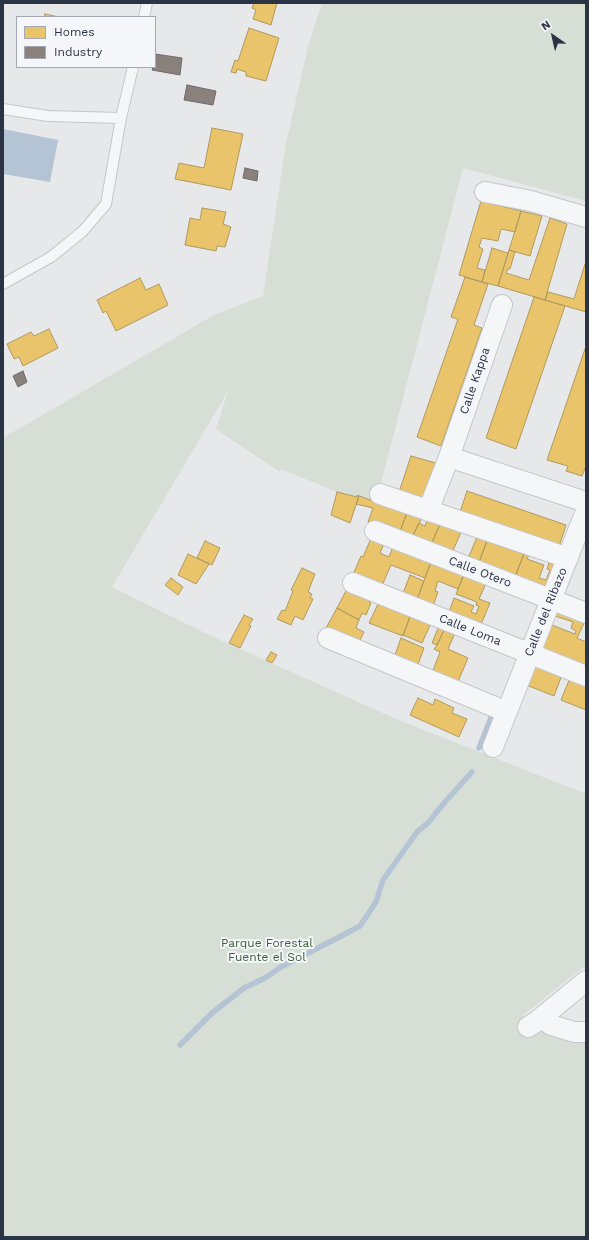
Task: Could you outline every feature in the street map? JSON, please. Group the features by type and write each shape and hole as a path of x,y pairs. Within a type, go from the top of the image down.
{"street":[{"path":"485,192 531,201 586,217"},
{"name":"Calle Kappa","path":"428,511 449,458 502,305"},
{"path":"449,458 586,502"},
{"path":"380,494 568,558"},
{"name":"Calle del Ribazo","path":"493,747 586,511"},
{"name":"Calle Otero","path":"374,531 586,613"},
{"name":"Calle Loma","path":"353,583 586,676"},
{"path":"328,638 507,712"},
{"path":"586,981 535,1022 574,1032 586,1032"}],"lane":[{"path":"144,16 147,3"},
{"path":"3,284 52,257 84,231 106,204 121,118 133,68"},
{"path":"3,109 48,116 121,118"}],"green space":[{"name":"Parque Forestal Fuente el Sol","path":"322,3 586,3 586,201 463,168 376,502 337,492 281,469 280,472 216,429 228,391 112,587 209,635 396,719 586,794 586,965 523,1015 571,1040 586,1039 586,1237 3,1237 3,438 214,315 263,296 286,143 309,43"}],"water":[{"path":"3,129 58,140 50,182 3,174"}],"building: Homes":[{"path":"254,3 277,3 271,25 253,19 256,10 252,8"},
{"path":"249,28 279,38 266,81 246,76 246,72 237,69 236,73 231,72 235,60 238,61"},
{"path":"212,128 243,134 231,190 175,179 179,163 204,168"},
{"path":"481,201 521,211 515,232 501,229 498,241 482,238 479,247 483,249 477,268 485,270 482,282 459,275"},
{"path":"202,208 226,212 223,224 231,227 225,247 217,246 216,251 185,245 190,218 200,220"},
{"path":"521,211 542,216 530,256 509,250"},
{"path":"550,218 567,224 545,300 498,286 509,250 515,252 510,269 508,269 506,273 529,280"},
{"path":"492,248 508,253 498,286 482,282"},
{"path":"586,261 586,312 545,300 548,292 574,299"},
{"path":"465,277 488,284 474,325 482,328 441,446 417,437 458,319 451,317"},
{"path":"140,278 146,290 159,284 168,305 116,331 106,311 103,313 97,300"},
{"path":"534,297 565,306 516,449 486,438"},
{"path":"49,329 58,348 23,366 19,357 14,359 7,344 31,332 34,336"},
{"path":"586,346 586,466 582,476 566,471 568,466 547,460"},
{"path":"411,456 436,463 422,504 398,495"},
{"path":"467,491 566,525 558,550 459,515"},
{"path":"337,492 357,497 357,495 359,496 350,523 331,515"},
{"path":"359,496 407,513 399,534 368,522 373,508 356,504"},
{"path":"407,513 422,518 411,539 399,534"},
{"path":"427,520 440,524 430,547 411,539 419,523 425,526"},
{"path":"440,524 461,532 451,555 430,547"},
{"path":"372,536 385,541 380,553 389,557 394,544 432,559 425,578 391,565 381,588 352,577"},
{"path":"477,537 487,541 478,565 467,561"},
{"path":"205,541 220,548 212,565 197,558"},
{"path":"487,541 524,554 514,579 478,565"},
{"path":"188,554 209,564 196,584 178,575"},
{"path":"524,554 529,555 527,559 544,565 539,578 546,580 550,570 547,569 549,563 560,567 548,592 514,579"},
{"path":"432,559 465,572 458,589 438,581 435,591 438,592 432,609 416,602"},
{"path":"302,568 315,574 308,592 312,594 310,598 313,599 303,620 295,616 291,625 277,619 282,610 285,611 293,591 291,590"},
{"path":"465,572 487,581 479,599 490,603 480,627 448,615 454,598 474,606 471,612 476,614 479,606 476,605 477,602 456,594"},
{"path":"410,575 424,581 416,602 402,596"},
{"path":"171,578 183,587 178,595 165,585"},
{"path":"347,589 369,598 368,601 371,603 366,615 362,613 359,620 337,608"},
{"path":"379,602 411,614 403,636 369,623"},
{"path":"556,607 586,619 577,638 586,642 586,669 538,650 549,624 575,634 576,631 571,628 573,622 552,615"},
{"path":"337,608 359,620 356,628 364,632 358,644 325,630"},
{"path":"411,614 431,623 422,643 403,635"},
{"path":"244,615 253,619 240,648 229,643"},
{"path":"439,626 445,628 437,645 432,643"},
{"path":"445,628 455,633 448,649 468,658 457,684 432,673 440,652 434,649"},
{"path":"401,638 424,648 417,667 394,658"},
{"path":"271,652 277,655 272,663 266,660"},
{"path":"533,663 562,675 554,696 524,684"},
{"path":"570,678 586,684 586,710 561,700"},
{"path":"418,698 433,705 435,699 454,708 452,713 467,719 459,737 410,715"}],"building: Industry":[{"path":"156,54 182,58 180,75 152,70 153,68 156,68"},
{"path":"187,85 216,91 213,105 184,100"},
{"path":"245,168 258,171 257,181 243,178"},
{"path":"23,371 27,382 18,387 13,376"}],"waterway":[{"path":"479,748 492,715"},
{"path":"180,1045 212,1013 244,988 360,926 376,902 383,880 417,832 428,823 472,772"}]}
